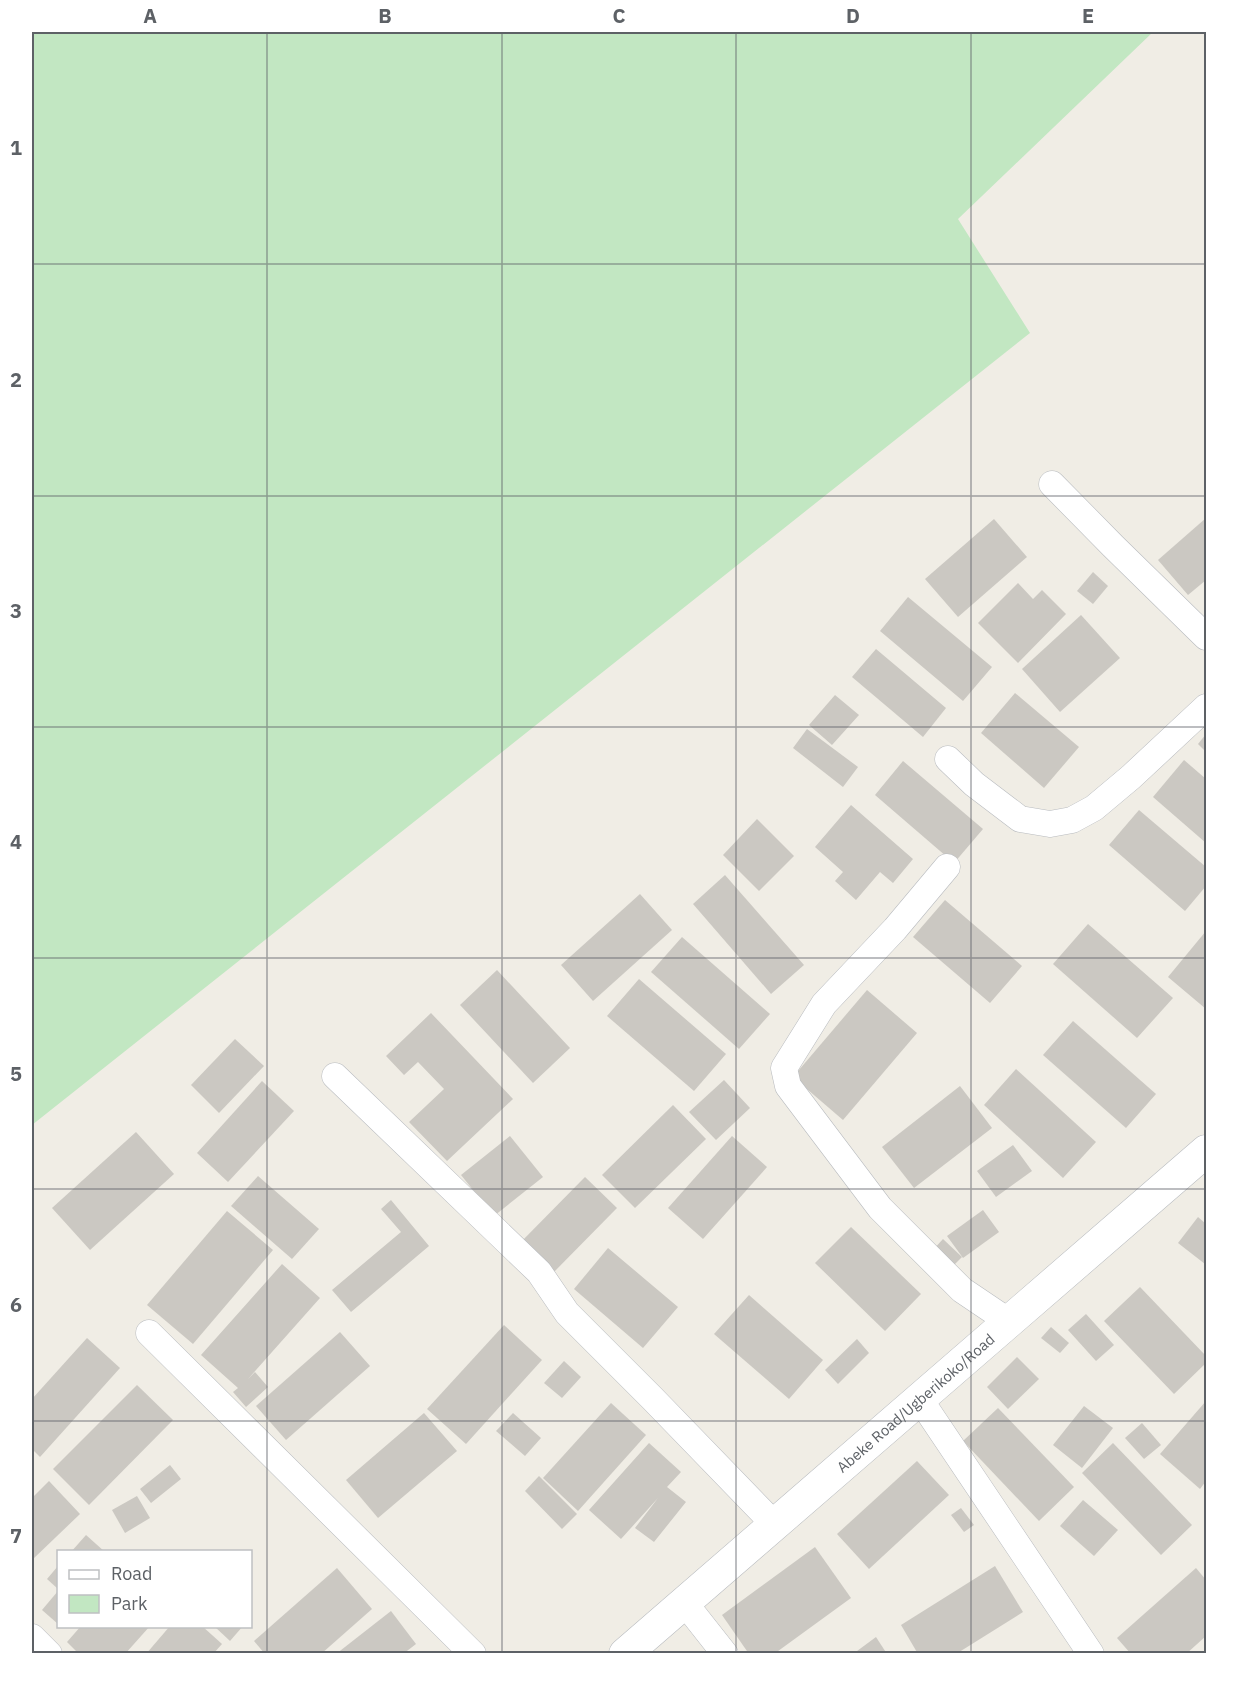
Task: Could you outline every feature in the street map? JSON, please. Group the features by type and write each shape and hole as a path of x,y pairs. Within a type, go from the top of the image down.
{"street":[{"path":"1052,484 1206,637"},
{"path":"948,759 974,784 1020,819 1050,824 1072,820 1095,808 1206,707"},
{"path":"947,867 895,929 824,1004 784,1068 788,1086 880,1208 962,1290 1008,1321"},
{"path":"334,1076 539,1272 567,1313 774,1524"},
{"name":"Abeke Road/Ugberikoko/Road","path":"625,1653 1206,1150"},
{"path":"149,1333 473,1653"},
{"path":"919,1398 1091,1653"},
{"path":"684,1602 725,1653"},
{"path":"32,1637 49,1653"}],"green space":[{"path":"32,32 1153,32 958,219 1030,333 32,1125"}],"building":[{"path":"1206,518 1206,580 1188,595 1158,560"},
{"path":"994,519 1027,557 958,617 925,579"},
{"path":"1093,572 1108,586 1093,604 1077,591"},
{"path":"1018,583 1033,599 1042,590 1066,614 1018,663 978,623"},
{"path":"908,597 992,667 963,701 880,631"},
{"path":"1081,615 1120,658 1060,712 1022,669"},
{"path":"876,649 946,708 923,737 852,677"},
{"path":"1015,693 1079,747 1044,788 981,733"},
{"path":"835,695 859,715 832,745 809,725"},
{"path":"807,729 858,767 843,787 793,748"},
{"path":"1206,734 1206,752 1198,744"},
{"path":"1184,760 1206,779 1206,843 1153,797"},
{"path":"903,761 983,829 954,863 875,795"},
{"path":"851,805 913,859 893,883 880,872 856,900 835,881 843,872 815,847"},
{"path":"1139,810 1206,867 1206,886 1185,911 1109,845"},
{"path":"757,819 794,856 759,891 723,855"},
{"path":"725,875 804,965 771,994 693,904"},
{"path":"640,894 672,930 593,1001 561,965"},
{"path":"945,900 1022,966 990,1003 913,937"},
{"path":"1088,924 1173,998 1137,1038 1053,964"},
{"path":"1206,931 1206,1009 1168,977"},
{"path":"682,937 770,1014 739,1049 651,972"},
{"path":"497,970 570,1048 533,1083 460,1005"},
{"path":"639,979 726,1054 694,1091 607,1016"},
{"path":"867,990 917,1033 843,1120 793,1077"},
{"path":"431,1013 513,1099 447,1161 409,1122 444,1089 418,1062 404,1075 386,1056"},
{"path":"1073,1021 1156,1094 1126,1128 1043,1055"},
{"path":"235,1039 264,1066 219,1113 191,1085"},
{"path":"1016,1069 1096,1142 1063,1178 984,1105"},
{"path":"724,1080 750,1108 716,1140 689,1112"},
{"path":"262,1081 294,1111 228,1182 197,1153"},
{"path":"960,1086 992,1128 914,1188 882,1147"},
{"path":"673,1105 706,1139 635,1208 602,1175"},
{"path":"136,1132 174,1174 90,1250 52,1208"},
{"path":"510,1136 543,1177 494,1216 461,1175"},
{"path":"732,1136 767,1167 703,1239 668,1208"},
{"path":"1013,1145 1032,1171 996,1197 977,1171"},
{"path":"258,1176 319,1229 292,1259 231,1206"},
{"path":"585,1177 617,1208 551,1275 519,1244"},
{"path":"391,1200 429,1246 351,1312 332,1290 401,1232 381,1209"},
{"path":"983,1210 999,1232 963,1258 947,1236"},
{"path":"227,1211 273,1250 193,1344 147,1305"},
{"path":"1198,1217 1206,1224 1205,1264 1178,1243"},
{"path":"851,1227 921,1294 885,1331 815,1263"},
{"path":"943,1239 962,1257 950,1269 932,1251"},
{"path":"608,1248 678,1307 643,1348 574,1289"},
{"path":"282,1264 320,1298 248,1379 255,1372 268,1387 246,1407 233,1392 238,1388 201,1355"},
{"path":"1140,1287 1206,1356 1206,1363 1174,1394 1104,1321"},
{"path":"749,1295 823,1360 789,1399 714,1334"},
{"path":"1086,1314 1114,1345 1096,1361 1068,1330"},
{"path":"504,1325 542,1360 466,1444 427,1409"},
{"path":"1051,1327 1069,1343 1060,1353 1041,1338"},
{"path":"340,1332 370,1366 286,1440 256,1406"},
{"path":"87,1338 120,1368 40,1457 32,1449 32,1399"},
{"path":"857,1339 869,1353 838,1384 825,1370"},
{"path":"1017,1357 1039,1379 1008,1409 987,1387"},
{"path":"564,1361 581,1377 562,1398 544,1383"},
{"path":"137,1385 173,1420 89,1505 53,1469"},
{"path":"1206,1401 1206,1481 1200,1489 1160,1454"},
{"path":"611,1403 646,1435 578,1511 543,1478"},
{"path":"1084,1406 1113,1428 1082,1468 1053,1445"},
{"path":"998,1408 1074,1487 1039,1521 963,1441"},
{"path":"424,1413 457,1451 378,1518 346,1480"},
{"path":"513,1413 541,1438 525,1456 496,1431"},
{"path":"1142,1423 1161,1445 1144,1459 1125,1438"},
{"path":"649,1443 681,1472 667,1487 686,1502 654,1542 635,1528 658,1498 621,1539 589,1510"},
{"path":"1113,1443 1192,1525 1161,1555 1082,1473"},
{"path":"917,1461 949,1495 869,1569 837,1534"},
{"path":"170,1465 181,1479 151,1503 140,1489"},
{"path":"539,1476 577,1514 562,1529 525,1491"},
{"path":"49,1481 80,1514 32,1560 32,1498"},
{"path":"137,1496 150,1518 125,1533 112,1510"},
{"path":"1083,1500 1118,1530 1094,1556 1060,1526"},
{"path":"961,1508 974,1525 964,1532 951,1515"},
{"path":"86,1535 103,1550 73,1550"},
{"path":"815,1547 851,1598 774,1654 749,1654 722,1615"},
{"path":"995,1566 1023,1612 956,1654 918,1654 901,1625"},
{"path":"57,1567 57,1588 47,1579"},
{"path":"337,1568 372,1609 321,1654 265,1654 254,1641"},
{"path":"1196,1568 1206,1580 1206,1636 1186,1654 1131,1654 1117,1638"},
{"path":"57,1592 57,1623 42,1610"},
{"path":"391,1611 416,1644 403,1654 336,1654"},
{"path":"79,1628 148,1628 125,1654 79,1654 67,1642"},
{"path":"168,1628 204,1628 222,1644 213,1654 146,1654"},
{"path":"216,1628 241,1628 230,1641"},
{"path":"876,1637 887,1654 853,1654"}]}
